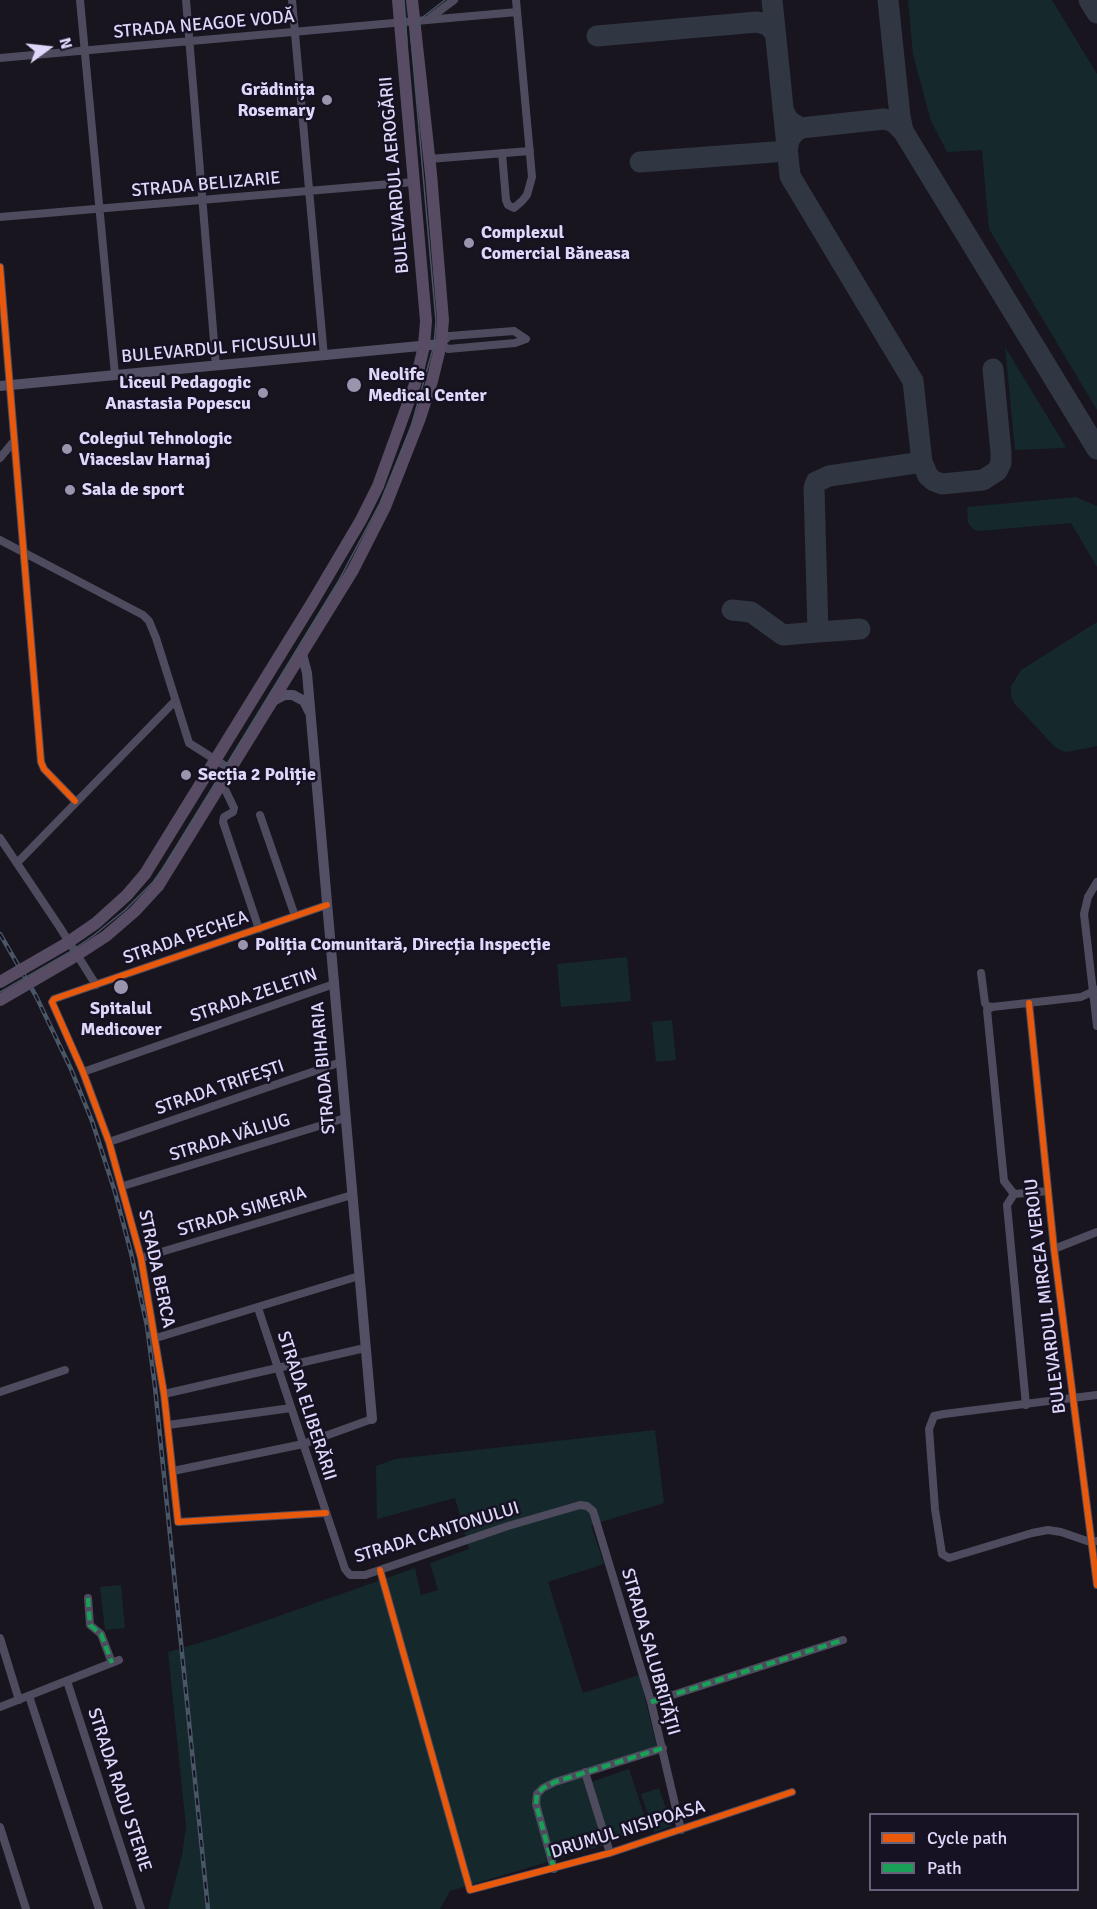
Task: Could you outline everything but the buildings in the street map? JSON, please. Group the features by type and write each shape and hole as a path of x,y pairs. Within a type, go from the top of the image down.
{"main road":[{"name":"BULEVARDUL AEROGĂRII","path":"0,982 64,945 96,923 127,896 145,874 320,590 372,499 408,406 424,346 426,321 398,0"},
{"name":"BULEVARDUL AEROGĂRII","path":"0,1000 106,936 135,912 158,886 353,570 385,507 432,381 441,344 443,320 412,0"}],"street":[{"path":"80,0 115,375"},
{"path":"186,0 216,366"},
{"path":"292,0 324,356"},
{"path":"429,19 454,0"},
{"path":"502,153 507,205 514,208 522,201 532,177 516,0"},
{"name":"STRADA NEAGOE VODĂ","path":"0,58 517,12"},
{"path":"429,159 530,151"},
{"name":"STRADA BELIZARIE","path":"0,217 414,182"},
{"path":"0,267 5,386 14,441 40,762 75,801"},
{"name":"BULEVARDUL FICUSULUI","path":"5,386 424,346 441,344 448,336 514,331 526,339 515,343 448,349 441,344"},
{"path":"0,458 14,441"},
{"path":"0,540 143,615 149,621 156,638 189,743 230,769"},
{"name":"STRADA BIHARIA","path":"302,654 306,665 372,1419"},
{"path":"273,700 284,695 297,696 304,702 310,714"},
{"path":"17,863 175,701"},
{"path":"222,783 234,808 233,812 224,817 223,822 260,929"},
{"path":"260,815 296,916"},
{"path":"0,838 96,985"},
{"path":"1097,882 1084,914 1097,1026"},
{"name":"STRADA PECHEA","path":"54,999 327,905"},
{"path":"981,973 985,1003 992,1007 1081,997 1094,990"},
{"name":"STRADA ZELETIN","path":"82,1072 334,984"},
{"name":"STRADA BERCA","path":"54,999 52,1006 82,1072 109,1142 141,1258 164,1394 178,1522 326,1513"},
{"name":"BULEVARDUL MIRCEA VEROIU","path":"1029,1003 1054,1249 1094,1542 1097,1585"},
{"path":"992,1007 987,1010 1004,1181 1014,1194"},
{"name":"STRADA TRIFEȘTI","path":"109,1142 340,1062"},
{"name":"STRADA VĂLIUG","path":"123,1186 345,1118"},
{"path":"1014,1194 1048,1191"},
{"path":"1014,1194 1007,1205 1026,1405"},
{"name":"STRADA SIMERIA","path":"141,1258 352,1195"},
{"path":"1054,1249 1097,1232"},
{"path":"156,1338 359,1276"},
{"name":"STRADA ELIBERĂRII","path":"258,1308 326,1513"},
{"path":"164,1394 365,1348"},
{"path":"0,1392 65,1370"},
{"path":"1094,1542 1048,1530 949,1558 942,1554 935,1509 929,1429 934,1416 1097,1395"},
{"path":"168,1425 291,1408"},
{"path":"173,1471 303,1443 372,1419"},
{"name":"STRADA SALUBRITĂȚII","path":"567,1508 580,1505 587,1506 592,1511 651,1702 681,1830"},
{"name":"STRADA CANTONULUI","path":"326,1513 345,1569 350,1575 357,1576 567,1508"},
{"name":"DRUMUL NISIPOASA","path":"380,1570 470,1890 610,1853 792,1792"},
{"path":"0,1707 116,1661 101,1634 90,1625 88,1598"},
{"path":"0,1638 4,1665 19,1700"},
{"path":"651,1702 843,1640"},
{"name":"STRADA RADU STERIE","path":"67,1681 141,1909"},
{"path":"29,1696 99,1909"},
{"path":"554,1869 536,1804 537,1794 555,1782 663,1748"},
{"path":"585,1772 610,1853"},
{"path":"0,1827 26,1909"}],"green space":[{"path":"908,0 1052,0 1097,74 1097,410 989,229 982,150 947,152 931,121 913,55"},
{"path":"1005,347 1066,447 1015,450"},
{"path":"1076,497 1097,506 1097,567 1071,523 979,531 973,529 968,523 967,507"},
{"path":"1097,622 1097,746 1062,751 1055,747 1014,703 1011,686 1021,670"},
{"path":"627,957 631,1001 561,1007 557,964"},
{"path":"672,1020 676,1060 656,1062 652,1022"},
{"path":"655,1430 664,1503 591,1525 604,1564 548,1582 583,1693 639,1675 657,1747 582,1771 605,1845 450,1891 440,1909 168,1909 182,1855 186,1827 168,1652 219,1637 415,1568 421,1595 438,1590 430,1563 469,1549 455,1498 377,1519 376,1466 395,1459"},
{"path":"121,1585 125,1628 105,1630 100,1587"},
{"path":"629,1769 648,1827 610,1840 591,1782"},
{"path":"659,1788 672,1826 654,1832 641,1794"}],"taxiway":[{"path":"772,0 790,176 913,381 922,462 928,476 934,481 942,484 983,480 997,471 1001,463 1001,453 993,369"},
{"path":"888,0 903,131 1097,449"},
{"path":"1089,0 1097,13"},
{"path":"597,36 757,22 768,25 775,33"},
{"path":"640,162 787,151 789,140 801,128 789,121 783,110"},
{"path":"801,128 884,119 894,122 903,131"},
{"path":"860,629 818,632 814,488 816,482 829,476 922,462"},
{"path":"732,610 751,612 783,635 818,632"}],"tram line":[{"path":"404,0 407,42"},
{"path":"0,992 93,936 125,910 153,882 338,582 380,503 411,427 434,345 436,321 411,38 419,20 445,0"}],"railway":[{"path":"0,934 36,996 71,1069 92,1121 115,1192 147,1326 208,1909"}],"marked path":[{"path":"88,1598 90,1625 101,1634 112,1663"},
{"path":"651,1702 843,1640"},
{"path":"554,1869 536,1804 537,1794 555,1782 663,1748"}],"cycle path":[{"path":"0,267 41,762 44,769 75,801"},
{"path":"326,1513 178,1522 164,1394 141,1258 109,1142 83,1072 52,1002 54,999 327,905"},
{"path":"1029,1003 1054,1249 1097,1585"},
{"path":"380,1570 470,1890 610,1853 792,1792"}],"place":[{"name":"Grădinița Rosemary","path":"327,100"},
{"name":"Complexul Comercial Băneasa","path":"469,243"},
{"name":"Neolife Medical Center","path":"354,385"},
{"name":"Liceul Pedagogic Anastasia Popescu","path":"263,393"},
{"name":"Colegiul Tehnologic Viaceslav Harnaj","path":"67,449"},
{"name":"Sala de sport","path":"70,490"},
{"name":"Secția 2 Poliție","path":"186,775"},
{"name":"Poliția Comunitară, Direcția Inspecție","path":"243,945"},
{"name":"Spitalul Medicover","path":"121,987"}]}
